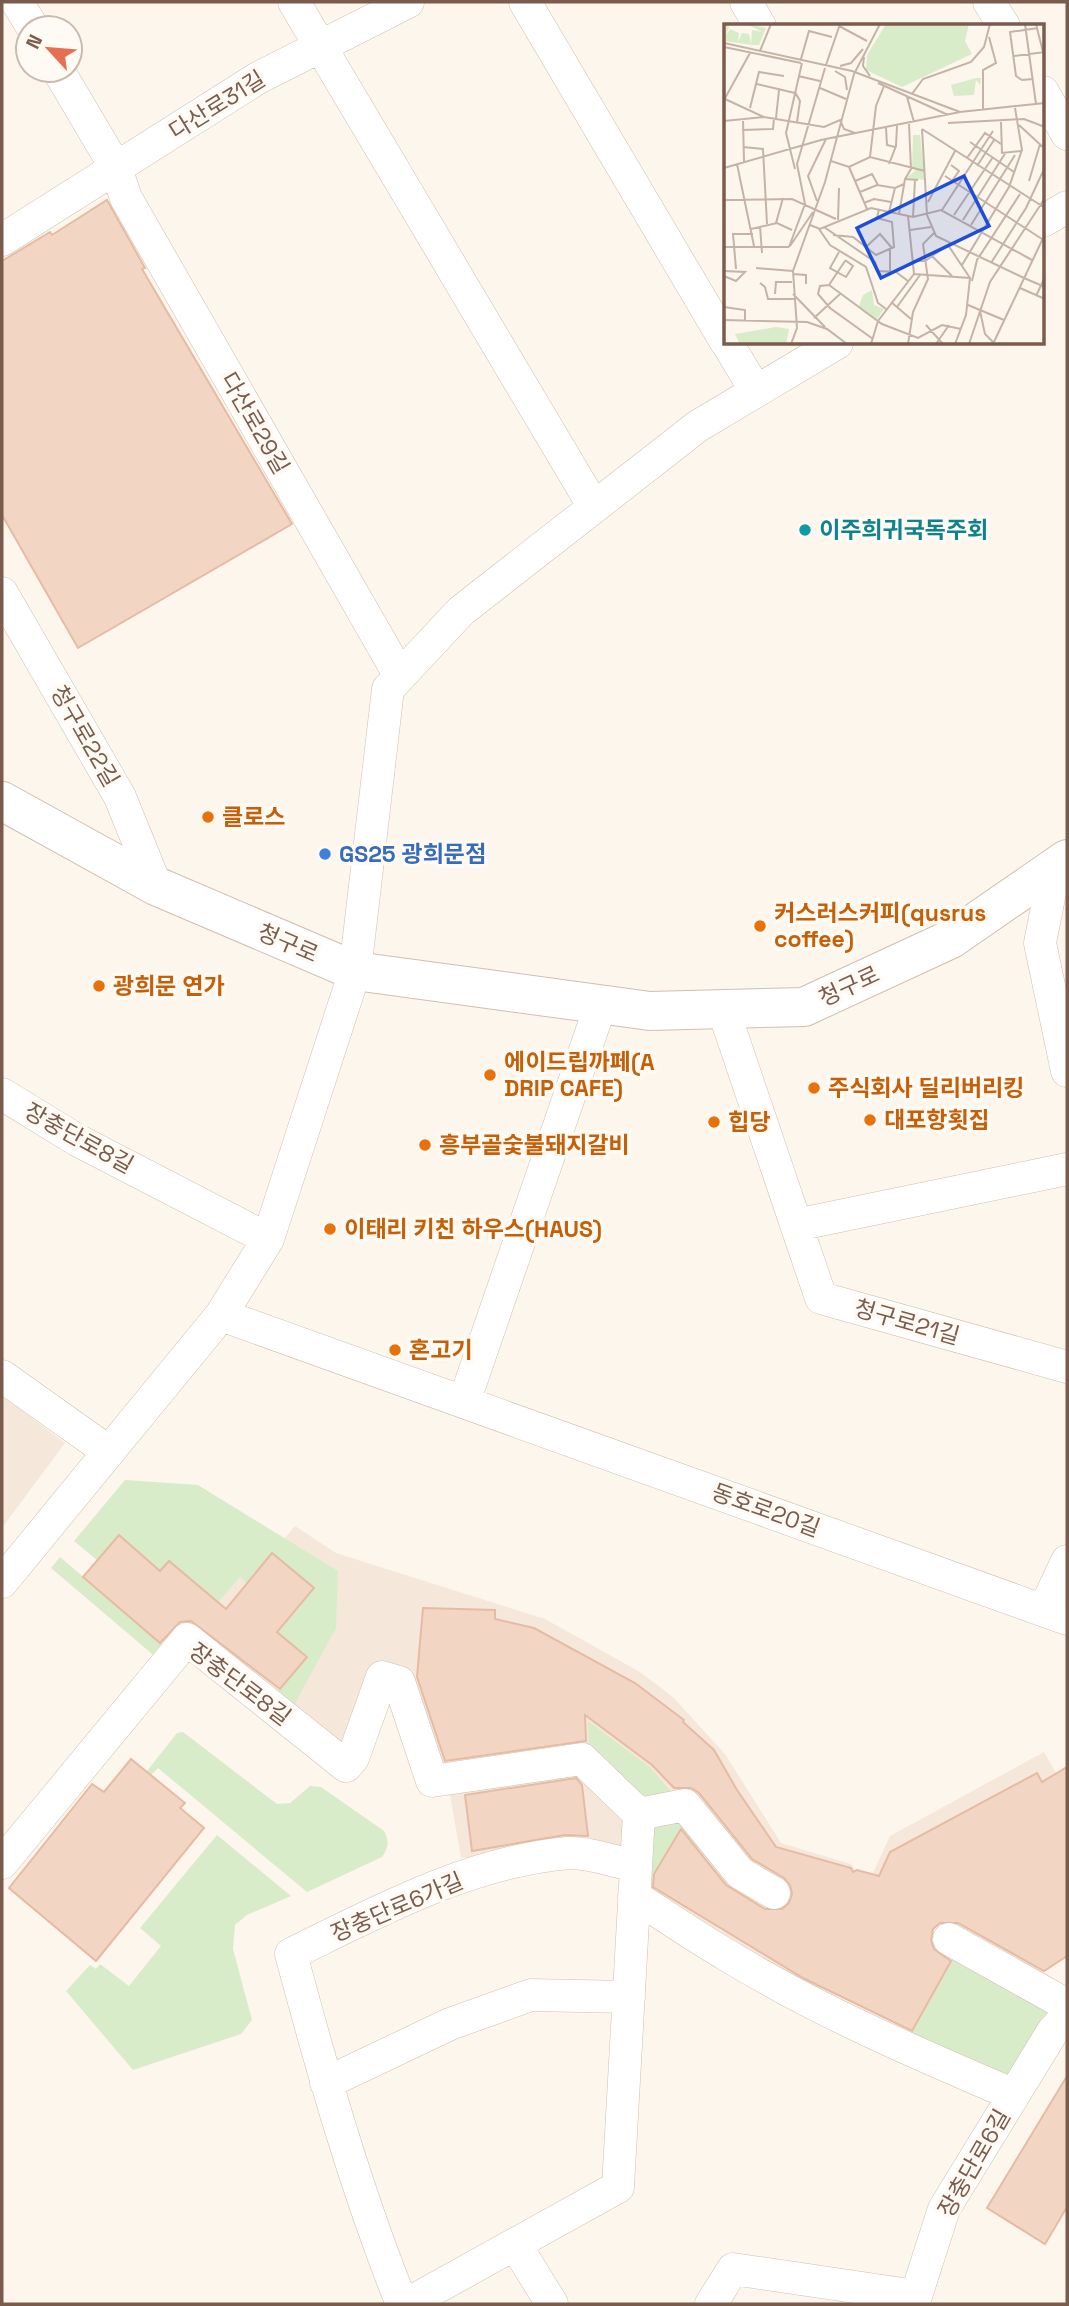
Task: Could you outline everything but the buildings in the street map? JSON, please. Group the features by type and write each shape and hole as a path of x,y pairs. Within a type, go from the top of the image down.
{"street":[{"path":"295,2 594,507"},
{"name":"다산로31길","path":"2,240 258,78 408,2"},
{"path":"525,2 724,339"},
{"path":"746,2 759,24"},
{"path":"989,2 1003,24"},
{"path":"66,84 116,168"},
{"path":"1044,94 1067,134"},
{"name":"다산로29길","path":"116,168 126,198 400,676"},
{"path":"1044,221 1067,207"},
{"path":"728,345 755,391"},
{"path":"2,1582 221,1315 268,1239 355,971 388,689 461,611 698,426 834,345"},
{"name":"청구로22길","path":"2,593 120,797 156,886"},
{"name":"청구로","path":"2,801 156,886 355,971 650,1011 804,1007 951,939 1063,865"},
{"path":"1063,865 1040,943 1067,1071"},
{"path":"464,1402 601,1004"},
{"name":"청구로21길","path":"723,1009 821,1298 1067,1367"},
{"name":"장충단로8길","path":"2,1094 77,1140 268,1239"},
{"path":"796,1225 1067,1168"},
{"name":"동호로20길","path":"221,1315 1056,1615"},
{"path":"2,1376 109,1452"},
{"path":"1056,1615 1067,1561"},
{"name":"장충단로8길","path":"2,1863 187,1639 346,1766 353,1758 382,1677 399,1682 432,1780 582,1759 639,1814"},
{"path":"407,2304 618,2187 639,1814 685,1805 740,1873 774,1893"},
{"name":"장충단로6가길","path":"402,2304 373,2231 326,2083 292,1954 415,1894 495,1867 570,1853 635,1881"},
{"name":"장충단로6길","path":"635,1881 726,1955 892,2043 1014,2095"},
{"path":"949,1938 1067,2005"},
{"path":"326,2083 450,2024 531,1995 629,1997"},
{"name":"장충단로6길","path":"711,2304 733,2269 916,2296 944,2209 1053,2031 1067,2016"},
{"path":"515,2244 552,2304"}],"shaded area":[{"path":"2,1395 65,1443 2,1528"},
{"path":"295,1526 336,1553 545,1619 640,1672 673,1697 725,1754 781,1843 851,1864 866,1888 890,1836 1044,1752 1067,1792 1067,1868 975,1929 1067,1987 956,1951 967,1930 942,1919 865,1903 821,1989 811,1990 642,1890 633,1816 628,1855 587,1846 461,1858 449,1789 390,1681 353,1758 187,1639 240,1577 247,1583"}],"green space":[{"path":"125,1480 198,1485 338,1571 336,1628 293,1707 275,1695 306,1657 277,1632 314,1588 272,1553 247,1584 240,1577 165,1665 51,1568 60,1557 165,1646 198,1609 192,1580 169,1561 160,1571 119,1535 97,1560 74,1541"},
{"path":"588,1721 650,1767 679,1801 648,1807 589,1757"},
{"path":"183,1732 277,1804 290,1803 310,1786 321,1787 384,1831 388,1844 382,1857 307,1892 158,1768 151,1775 147,1771 177,1733"},
{"path":"684,1809 728,1867 678,1835 646,1888 647,1816"},
{"path":"217,1835 291,1896 247,1915 235,1925 233,1949 252,2020 241,2034 133,2070 66,1991 90,1965 96,1969 100,1964 129,1986 161,1946 140,1928"},
{"path":"956,1951 1061,2007 1013,2084 910,2036"}],"place":[{"name":"이주희귀국독주회","path":"805,530"},
{"name":"클로스","path":"208,817"},
{"name":"GS25 광희문점","path":"325,854"},
{"name":"커스러스커피(qusrus coffee)","path":"760,926"},
{"name":"광희문 연가","path":"99,986"},
{"name":"에이드립까페(A DRIP CAFE)","path":"490,1075"},
{"name":"주식회사 딜리버리킹","path":"814,1088"},
{"name":"대포항횟집","path":"870,1120"},
{"name":"힙당","path":"714,1122"},
{"name":"흥부골숯불돼지갈비","path":"425,1145"},
{"name":"이태리 키친 하우스(HAUS)","path":"330,1229"},
{"name":"혼고기","path":"395,1350"}]}
